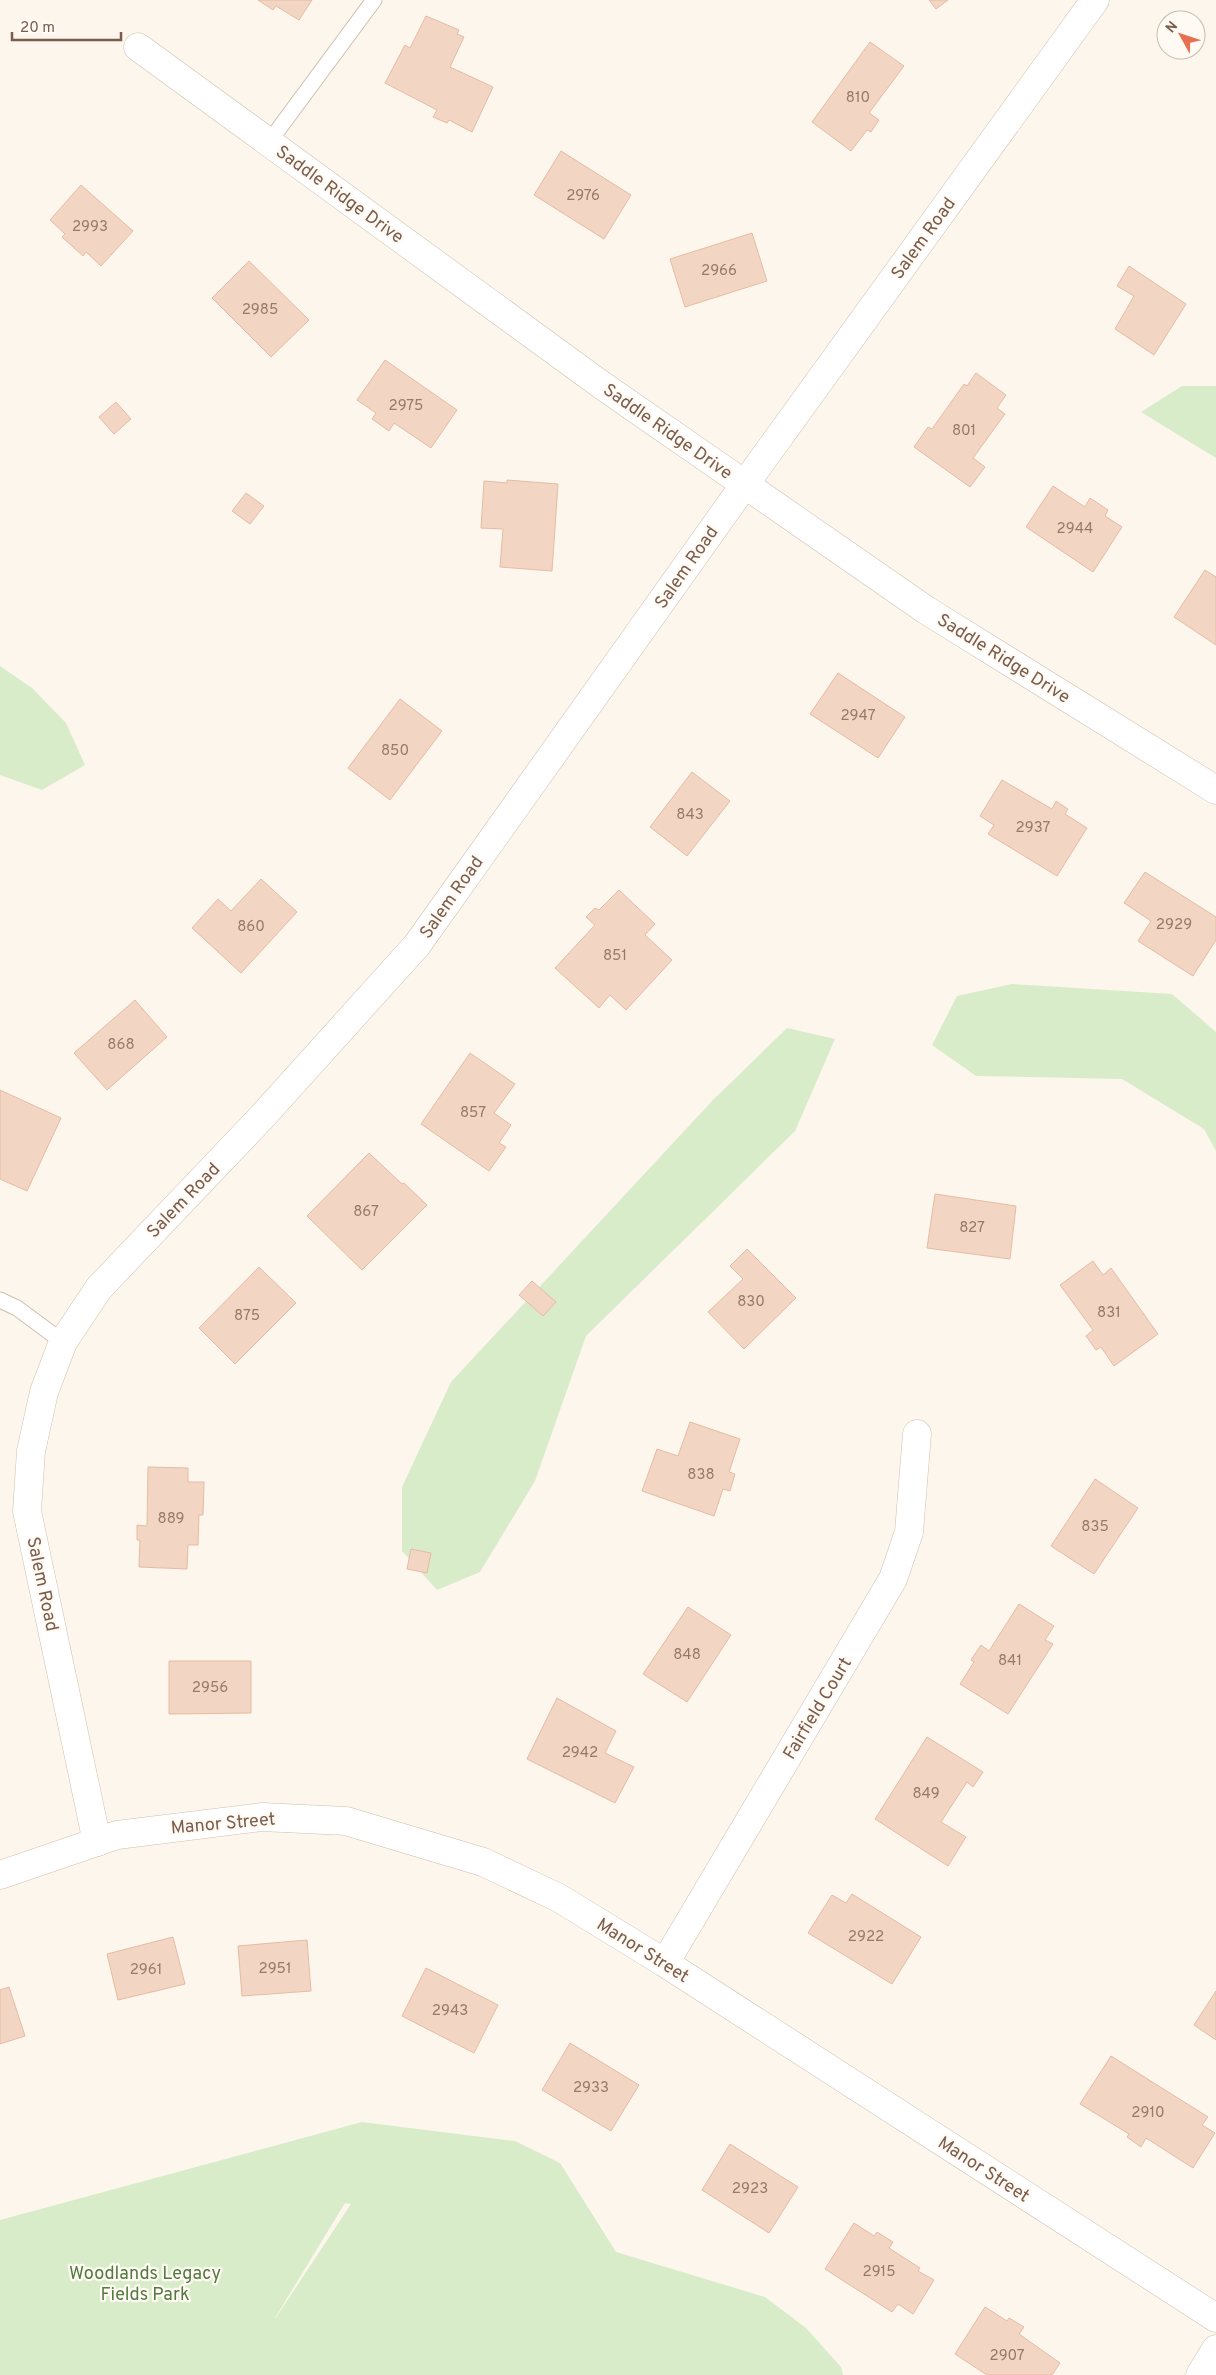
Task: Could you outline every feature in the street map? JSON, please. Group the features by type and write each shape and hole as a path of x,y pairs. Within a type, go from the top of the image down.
{"street":[{"name":"Salem Road","path":"97,1842 27,1511 31,1451 44,1392 63,1342 99,1288 260,1119 417,945 745,484 1095,0"},
{"name":"Saddle Ridge Drive","path":"138,47 603,386 926,610 1216,790"},
{"name":"Fairfield Court","path":"665,1963 893,1579 908,1532 917,1434"},
{"name":"Manor Street","path":"0,1875 117,1835 262,1817 346,1821 483,1862 559,1898 665,1963 1216,2318"},
{"path":"1200,2375 1216,2349"}],"lane":[{"path":"269,142 374,0"},
{"path":"0,1300 17,1308 63,1342"}],"green space":[{"path":"1182,386 1216,386 1216,458 1141,412"},
{"path":"0,666 32,688 66,723 85,765 42,790 0,775"},
{"path":"1012,984 1172,994 1216,1032 1216,1151 1204,1129 1122,1079 976,1076 932,1045 957,996"},
{"path":"787,1028 835,1039 795,1131 586,1336 535,1481 480,1572 437,1590 402,1551 402,1487 451,1382 713,1100"},
{"name":"Woodlands Legacy Fields Park","path":"362,2122 515,2141 560,2163 616,2252 765,2297 806,2328 841,2367 843,2375 0,2375 0,2220","holes":["345,2203 351,2204 275,2319"]}],"building":[{"path":"258,0 312,0 299,20 276,6 273,10"},
{"path":"929,0 948,0 936,9"},
{"path":"426,16 459,30 457,34 464,37 450,67 493,87 472,132 449,120 447,123 433,117 437,110 385,83 405,45 410,48"},
{"path":"870,42 904,66 869,113 879,120 871,132 867,130 851,151 812,122"},
{"path":"561,151 631,195 604,239 534,195"},
{"path":"81,185 133,231 101,266 86,252 83,256 62,237 65,234 50,220"},
{"path":"752,233 767,281 685,307 670,259"},
{"path":"249,261 309,320 271,357 212,298"},
{"path":"1129,266 1186,304 1154,355 1115,329 1134,296 1117,286"},
{"path":"385,360 457,410 431,448 394,423 389,431 372,419 376,413 357,400"},
{"path":"976,373 1006,395 997,408 1005,414 973,458 985,467 970,487 914,447 928,427 932,429 964,384 967,386"},
{"path":"116,402 131,419 114,434 99,417"},
{"path":"507,480 558,484 552,571 500,567 503,529 481,528 484,481 507,483"},
{"path":"1053,486 1085,507 1090,498 1108,510 1105,516 1122,527 1093,572 1026,527"},
{"path":"246,493 264,506 250,524 232,511"},
{"path":"1205,570 1216,577 1216,645 1174,617"},
{"path":"838,673 905,717 878,758 810,714"},
{"path":"400,699 442,731 390,800 348,768"},
{"path":"692,772 730,801 687,856 650,827"},
{"path":"1002,780 1052,809 1056,801 1068,809 1065,814 1087,828 1057,876 988,834 994,825 980,816"},
{"path":"1145,872 1216,917 1216,940 1193,976 1138,941 1151,921 1124,903"},
{"path":"261,879 297,912 241,973 192,928 218,899 231,911"},
{"path":"619,890 655,924 645,935 672,960 626,1010 610,995 599,1008 555,968 595,925 586,917 595,908 599,910"},
{"path":"135,1000 167,1037 107,1090 74,1053"},
{"path":"470,1053 515,1084 494,1113 511,1125 499,1143 506,1147 489,1171 421,1124"},
{"path":"0,1090 61,1118 27,1191 0,1179"},
{"path":"369,1153 427,1205 362,1270 307,1216"},
{"path":"935,1194 1016,1206 1010,1259 927,1248"},
{"path":"747,1249 796,1298 744,1349 708,1312 743,1279 730,1266"},
{"path":"1093,1261 1103,1275 1111,1268 1158,1334 1114,1366 1101,1347 1096,1350 1086,1336 1093,1330 1060,1285"},
{"path":"259,1267 296,1303 235,1364 199,1328"},
{"path":"532,1281 556,1302 543,1316 519,1295"},
{"path":"690,1422 740,1439 729,1472 735,1474 730,1491 723,1489 714,1516 642,1491 657,1449 678,1456"},
{"path":"148,1467 188,1468 188,1482 204,1482 203,1515 199,1515 198,1545 188,1545 187,1569 139,1567 140,1540 137,1540 137,1525 147,1526"},
{"path":"1095,1479 1138,1508 1094,1574 1051,1546"},
{"path":"411,1549 431,1553 427,1573 407,1569"},
{"path":"1019,1604 1054,1626 1045,1640 1053,1644 1008,1714 960,1684 974,1662 971,1660 981,1645 989,1651"},
{"path":"688,1607 731,1635 687,1702 643,1674"},
{"path":"169,1661 251,1661 251,1713 169,1714"},
{"path":"557,1698 616,1731 605,1753 634,1767 615,1803 527,1759"},
{"path":"927,1737 983,1772 973,1787 967,1782 941,1822 966,1837 948,1866 875,1819"},
{"path":"852,1894 921,1937 892,1984 808,1933 832,1895 846,1903"},
{"path":"173,1937 185,1984 118,2000 107,1954"},
{"path":"307,1940 311,1991 242,1996 238,1946"},
{"path":"426,1968 498,2005 474,2053 402,2016"},
{"path":"9,1987 25,2036 0,2044 0,1990"},
{"path":"1216,1991 1216,2040 1194,2025"},
{"path":"570,2043 639,2085 611,2131 542,2090"},
{"path":"1111,2056 1208,2117 1202,2125 1215,2133 1193,2168 1146,2138 1141,2147 1127,2137 1129,2134 1080,2104"},
{"path":"730,2144 798,2187 769,2233 702,2190"},
{"path":"854,2223 874,2236 877,2232 893,2242 889,2248 920,2268 918,2271 934,2280 913,2314 898,2304 892,2312 825,2269"},
{"path":"985,2307 1007,2321 1009,2318 1024,2327 1019,2334 1060,2363 1052,2375 987,2375 955,2354"}]}
